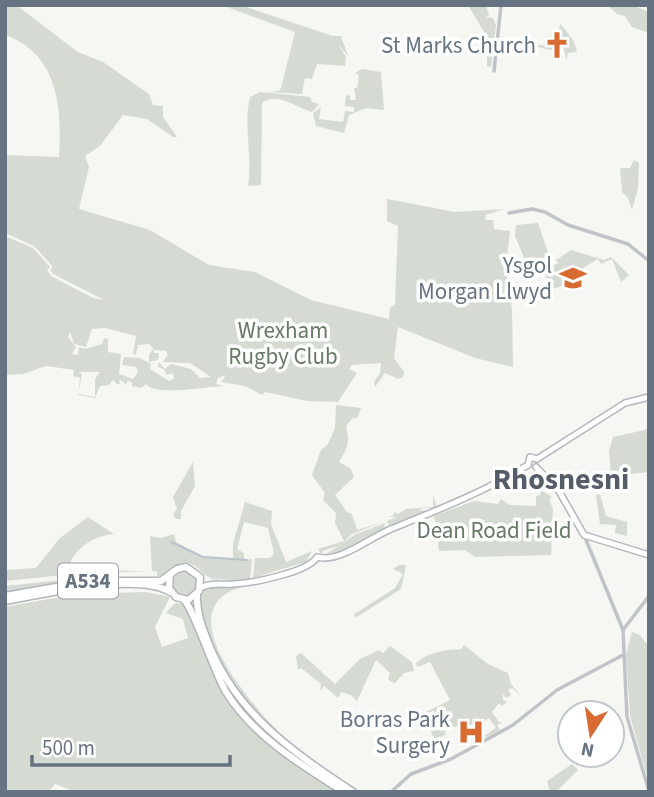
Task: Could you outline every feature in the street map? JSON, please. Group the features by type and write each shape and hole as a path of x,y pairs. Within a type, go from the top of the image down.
{"highway":[{"path":"344,792 275,745 243,715 222,683 202,639 193,609 170,592 170,575 181,568 191,568 198,574 200,621 211,650 245,706 275,737 353,792"},
{"name":"A534","path":"5,599 72,583 161,581 170,575"},
{"name":"A534","path":"5,599 92,586 160,587 170,592"},
{"path":"184,600 199,591"}],"main road":[{"path":"528,466 529,458 537,459 625,403 649,397"},
{"path":"536,467 537,459"},
{"path":"199,591 219,584 265,579 315,562 321,564 322,558 347,552 389,530 451,507 528,466 536,467 559,491 584,536 649,555"},
{"path":"198,574 219,584"}],"street":[{"path":"494,71 501,5"},
{"path":"509,213 532,209 545,212 568,225 628,244 649,261"},
{"path":"584,536 623,630 627,717 649,791"},
{"path":"623,630 649,596"},
{"path":"391,792 411,774 451,759 513,725 549,695 623,655"}],"green space":[{"name":"Wrexham Rugby Club","path":"5,5 16,5 78,52 103,62 149,94 153,105 163,106 163,117 177,137 147,119 123,115 100,146 85,156 89,167 79,209 150,230 209,265 255,272 311,300 389,319 390,308 395,305 398,226 387,221 387,199 455,212 505,209 485,215 486,220 493,220 494,229 510,231 506,268 512,309 513,367 475,358 398,327 394,358 404,372 403,377 398,379 385,373 375,387 374,382 380,373 381,363 352,365 349,369 357,373 338,402 307,401 265,392 262,395 245,386 221,382 226,375 218,378 216,384 224,386 183,390 160,390 146,384 141,388 132,386 132,382 127,381 127,385 119,379 120,384 117,384 113,380 109,385 100,386 95,398 78,394 95,397 95,379 100,372 79,372 82,374 78,393 80,378 73,376 74,370 46,366 23,374 5,375 5,236 33,248 50,267 47,270 51,276 93,298 104,300 53,274 50,270 53,267 34,246 5,233 5,155 59,157 60,139 57,102 47,69 37,55 5,35","holes":["105,328 136,336 133,354 136,355 138,345 149,344 154,349 149,354 149,362 158,360 159,353 154,353 154,350 166,351 168,354 163,362 190,363 211,377 200,378 191,369 171,364 165,369 159,362 158,367 164,369 166,375 173,373 174,379 169,381 150,369 151,364 140,358 124,357 122,365 136,367 138,372 133,379 119,374 121,354 108,352 108,339 104,338 102,344 85,349 79,347 78,355 72,354 76,347 68,337 70,332 74,344 86,347 92,329"]},
{"path":"221,5 243,6 333,36 341,36 348,56 338,44 346,57 345,66 317,64 312,79 305,78 302,94 267,92 279,91 281,88 295,32"},
{"path":"468,5 486,5 489,15 486,17 493,18 496,25 491,67 487,66 487,37"},
{"path":"607,5 632,5 647,11 649,33 632,27 625,16 617,14"},
{"path":"560,24 573,40 577,52 568,53 566,60 563,44 552,40 551,46 559,48 559,52 538,47 535,49 532,44 548,46 549,36 558,39"},
{"path":"362,69 381,72 384,110 366,108 349,115 344,133 316,126 313,113 321,107 319,119 343,122 345,111 354,112 354,107 345,106 346,96 350,95 350,100 356,100 354,88 357,88 359,75 355,73"},
{"path":"260,92 310,97 312,102 319,104 312,112 287,101 274,99 262,103 261,185 248,186 248,108 250,97"},
{"path":"634,160 639,163 638,188 632,210 628,198 622,192 620,168 630,168"},
{"path":"538,223 552,264 530,272 515,236 516,225"},
{"path":"571,250 604,260 611,257 629,275 621,282 612,259 601,264 598,259 583,268 582,279 553,289 542,270 558,263 556,260"},
{"path":"336,405 361,408 357,418 353,418 346,426 348,443 339,462 351,469 354,477 335,495 347,512 352,514 357,530 382,522 352,534 340,545 323,551 322,555 318,549 344,541 335,523 336,513 323,500 325,493 312,475 321,450 328,444 335,428"},
{"path":"649,429 649,472 611,476 609,451 613,437"},
{"path":"193,462 195,486 181,511 181,519 176,519 173,514 177,509 173,497"},
{"name":"Dean Road Field","path":"539,489 552,497 549,499 553,509 551,555 475,557 465,550 439,551 434,516 474,501 498,504 501,499 510,505 536,506 536,497 541,494"},
{"path":"600,494 606,516 627,522 627,536 615,533 616,525 600,524 596,495"},
{"path":"433,495 437,507 421,509 419,510 430,511 389,526 387,521 397,517 386,517 393,516 394,512 398,514 406,509 433,507"},
{"path":"245,502 272,511 271,524 286,562 312,551 306,562 253,578 255,558 270,558 274,554 268,528 244,522 237,549 244,553 244,560 252,559 250,579 235,582 211,578 185,562 157,577 157,572 152,571 150,536 161,538 174,534 176,542 202,556 233,558 233,544"},
{"path":"88,517 114,534 99,537 86,544 75,554 68,567 146,572 92,572 5,581 5,570 36,568 60,538"},
{"path":"385,523 384,530 352,548 326,554 356,534"},
{"path":"406,565 401,589 357,617 353,615 395,588 403,574 393,569"},
{"path":"184,570 193,574 197,583 193,592 184,596 175,592 171,583 175,574"},
{"path":"100,576 159,579 99,578 5,593 5,586"},
{"path":"246,585 231,591 215,605 211,627 217,646 241,688 274,727 301,753 276,733 260,717 230,678 204,625 200,593 207,586"},
{"path":"146,592 170,597 155,627 162,647 188,638 183,619 166,613 175,603 186,604 195,618 214,674 239,714 282,755 338,792 76,792 55,784 50,790 5,792 5,607 76,594"},
{"path":"632,632 640,635 649,647 649,783 630,716 626,654"},
{"path":"464,645 488,664 508,673 511,684 521,696 512,688 508,690 511,695 506,698 503,694 503,700 507,702 502,706 499,703 492,712 499,722 503,722 497,725 500,730 487,737 484,736 496,728 489,718 477,724 444,730 446,734 435,740 422,714 450,700 430,662 417,667 416,663 431,654 461,649"},
{"path":"390,646 412,662 414,671 404,673 394,684 388,679 390,673 376,660 357,701 351,695 341,692 338,698 324,686 320,691 321,684 301,668 298,670 296,656 301,653 335,684 360,659 379,650 383,653"},
{"path":"317,764 362,792 357,792"},
{"path":"565,769 578,770 556,792 550,792 547,781"}],"waterway":[{"path":"171,542 203,557 247,560"}],"place":[{"name":"St Marks Church","path":"557,45"},
{"name":"Ysgol Morgan Llwyd","path":"573,278"},
{"name":"Borras Park Surgery","path":"471,732"}],"district":[{"name":"Rhosnesni","path":"561,479"}]}
